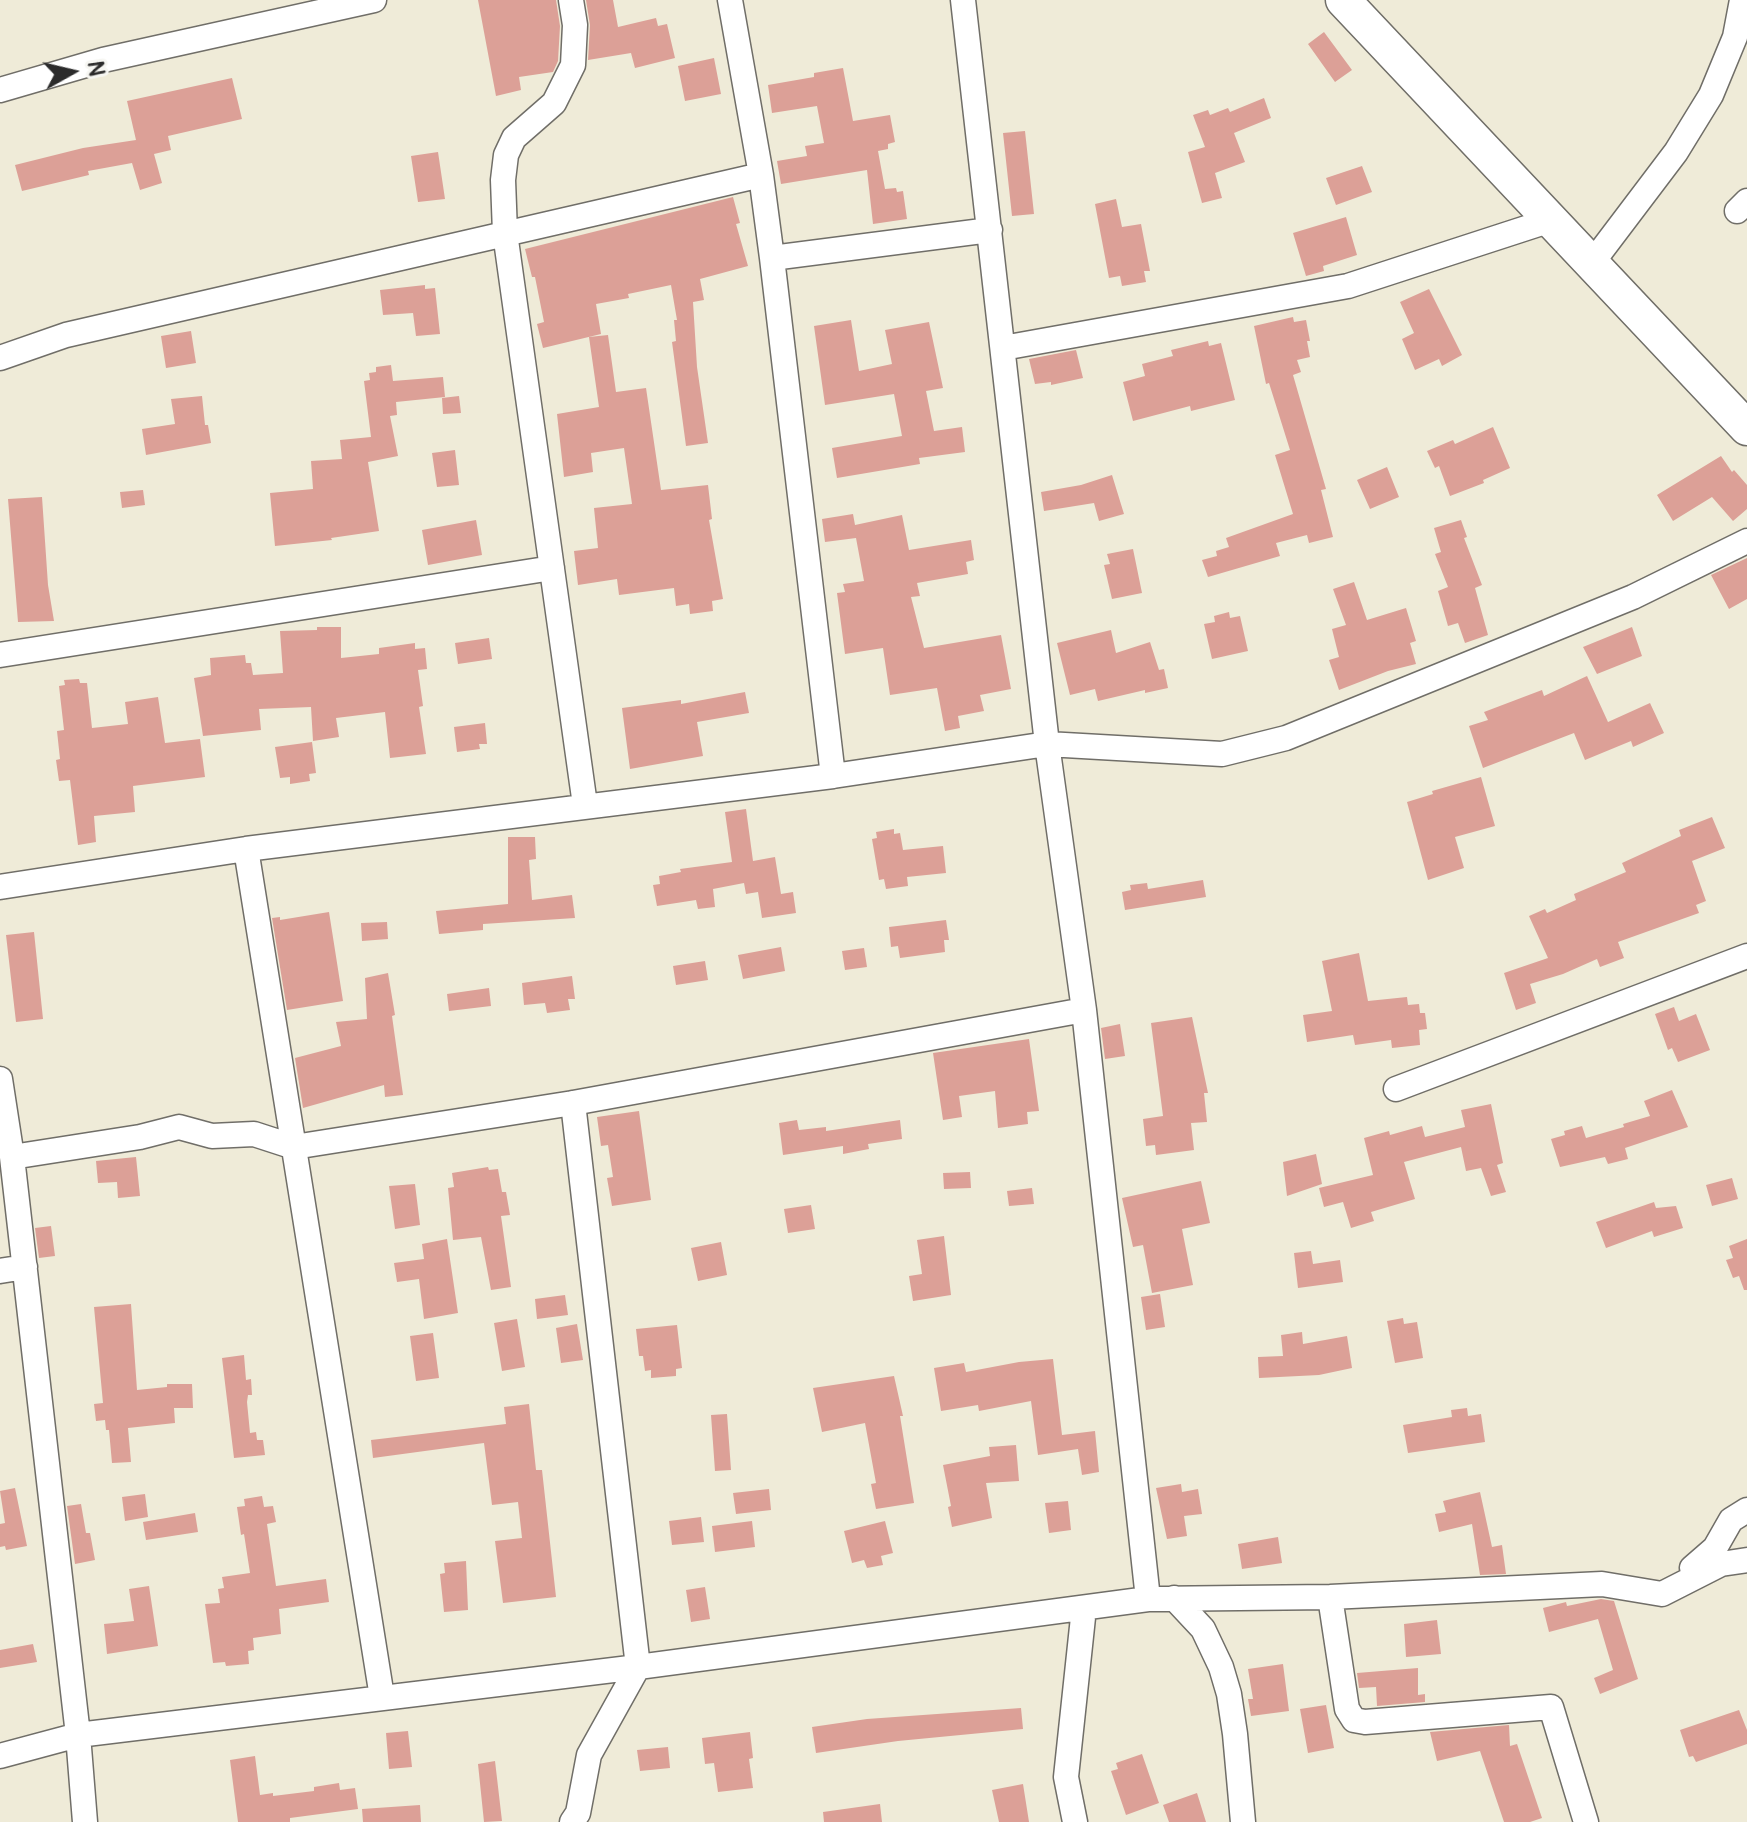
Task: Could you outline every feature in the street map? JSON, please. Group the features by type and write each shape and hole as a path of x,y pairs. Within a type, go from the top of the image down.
{"street":[{"path":"0,90 103,60 374,0"},
{"path":"571,0 575,25 573,65 554,103 514,138 506,155 503,180 505,233 585,805"},
{"path":"730,0 761,175 833,776"},
{"path":"963,0 1047,744 1084,1010 1148,1599"},
{"path":"1343,0 1747,428"},
{"path":"1592,263 1676,152 1711,95 1735,37 1742,0"},
{"path":"0,358 66,335 761,175"},
{"path":"1003,348 1348,286 1551,220"},
{"path":"772,258 990,230"},
{"path":"0,887 246,849 833,776 1047,744 1222,754 1286,738 1633,597 1747,541"},
{"path":"0,655 552,568"},
{"path":"246,849 382,1697"},
{"path":"1396,1089 1747,956"},
{"path":"12,1157 140,1137 179,1127 212,1136 254,1134 294,1147 573,1103 1084,1010"},
{"path":"0,1079 25,1267 85,1822"},
{"path":"572,1822 578,1813 589,1755 638,1667 573,1103"},
{"path":"0,1271 25,1267"},
{"path":"1662,1594 1715,1548 1731,1520 1747,1510"},
{"path":"0,1756 78,1735 638,1667 1148,1599 1330,1597 1602,1584 1662,1594 1721,1564 1747,1560"},
{"path":"1330,1597 1347,1709 1354,1720 1365,1722 1551,1707 1586,1822"},
{"path":"1174,1598 1203,1629 1221,1667 1235,1734 1243,1822"},
{"path":"1075,1822 1066,1777 1084,1608"}],"building":[{"path":"478,0 556,0 560,26 558,61 553,72 519,77 521,90 496,96"},
{"path":"586,0 613,0 618,27 656,18 658,26 667,24 675,58 635,68 631,53 588,60 590,25"},
{"path":"1324,32 1352,70 1335,82 1308,44"},
{"path":"714,58 721,94 685,101 678,66"},
{"path":"843,68 853,121 890,115 895,142 888,144 888,149 878,151 885,189 903,191 907,219 873,224 867,170 781,184 777,161 807,156 805,146 824,143 817,106 772,113 768,85"},
{"path":"232,78 242,119 168,136 171,150 154,154 162,183 140,190 132,163 88,171 89,175 22,191 15,165 83,148 136,140 127,101"},
{"path":"1264,98 1271,118 1234,133 1245,162 1215,173 1222,198 1202,203 1188,152 1205,147 1193,115 1208,110 1210,115 1228,108 1230,112"},
{"path":"1025,131 1034,214 1012,216 1003,133"},
{"path":"438,152 445,199 418,202 411,156"},
{"path":"1362,166 1372,192 1336,205 1326,178"},
{"path":"733,197 740,223 736,224 748,266 700,279 704,300 693,302 697,367 708,443 686,446 672,342 676,341 674,320 677,320 671,285 596,304 601,334 543,348 537,324 544,322 535,277 532,277 525,249"},
{"path":"1116,199 1122,227 1141,224 1150,271 1144,271 1146,282 1122,286 1120,276 1109,278 1095,204"},
{"path":"1346,217 1357,255 1323,266 1324,271 1306,276 1293,233"},
{"path":"425,285 425,289 435,288 440,334 416,336 413,313 383,315 380,290"},
{"path":"1429,289 1462,355 1442,366 1439,359 1415,370 1402,339 1414,333 1400,302"},
{"path":"1293,317 1294,322 1306,320 1310,341 1307,341 1310,357 1297,360 1301,372 1293,375 1326,489 1321,490 1333,537 1309,543 1307,535 1276,543 1280,556 1208,577 1202,560 1217,556 1216,551 1229,547 1226,538 1293,514 1275,455 1290,450 1269,383 1266,384 1254,326"},
{"path":"851,320 859,371 892,364 885,330 929,322 943,388 926,391 934,431 962,427 965,452 919,458 920,464 837,478 832,448 902,436 894,394 825,405 814,326"},
{"path":"191,331 196,363 166,368 161,336"},
{"path":"608,335 616,392 646,388 661,490 708,485 712,519 709,520 723,599 712,601 713,611 690,614 689,604 676,606 674,588 619,595 617,579 578,585 574,551 598,548 594,508 632,504 624,448 591,453 593,472 564,477 557,414 599,407 589,337"},
{"path":"1208,341 1209,346 1221,343 1235,400 1191,411 1190,406 1133,421 1123,382 1145,376 1142,364 1173,356 1171,350"},
{"path":"1076,350 1083,378 1051,385 1051,382 1035,384 1029,359"},
{"path":"391,365 393,381 443,377 445,397 396,402 397,415 390,416 398,456 368,462 379,531 275,546 270,493 313,489 311,461 342,459 340,440 371,437 364,381 370,380 369,373 376,372 376,367"},
{"path":"202,396 205,425 208,425 211,443 146,455 142,429 175,424 171,399"},
{"path":"459,396 461,413 443,414 442,398"},
{"path":"1493,427 1510,468 1483,480 1484,483 1450,496 1439,466 1435,468 1427,451 1453,440 1455,444"},
{"path":"455,450 459,485 437,487 432,453"},
{"path":"1721,456 1732,472 1734,470 1747,485 1747,509 1733,521 1712,497 1673,521 1657,495"},
{"path":"1387,467 1399,497 1370,509 1357,480"},
{"path":"1112,475 1124,514 1099,521 1094,503 1044,511 1041,492 1081,485"},
{"path":"143,490 145,505 122,508 120,492"},
{"path":"42,497 48,585 54,621 18,622 8,499"},
{"path":"853,514 855,525 902,515 909,550 971,540 974,560 966,562 968,574 917,583 920,596 911,597 924,648 1001,635 1011,689 980,695 984,711 958,716 960,728 945,731 937,688 890,695 883,648 845,654 837,593 845,592 843,584 864,581 856,538 825,542 822,519"},
{"path":"476,520 482,555 428,565 422,530"},
{"path":"1461,520 1467,537 1464,538 1482,585 1475,588 1488,635 1465,643 1458,623 1448,626 1438,591 1448,587 1435,554 1441,552 1434,528"},
{"path":"1133,549 1142,593 1112,599 1104,565 1110,564 1107,554"},
{"path":"1747,558 1747,599 1729,609 1711,575"},
{"path":"1354,582 1367,620 1406,608 1416,641 1410,643 1416,664 1339,690 1329,660 1339,657 1332,629 1346,625 1333,589"},
{"path":"1229,612 1230,618 1240,616 1248,651 1212,659 1204,624 1215,622 1214,616"},
{"path":"317,627 341,627 341,658 379,654 379,648 415,643 415,649 425,648 427,669 418,670 423,706 419,707 426,754 390,758 385,712 336,718 339,737 313,741 311,707 259,709 261,730 203,736 194,678 211,675 210,658 245,655 246,663 251,663 253,675 283,673 280,631 317,630"},
{"path":"1632,627 1642,656 1597,674 1583,647"},
{"path":"1111,630 1116,653 1150,642 1159,670 1164,669 1168,688 1098,701 1095,689 1070,695 1057,643"},
{"path":"489,638 492,659 458,664 455,643"},
{"path":"1587,676 1608,722 1650,703 1664,733 1633,747 1631,741 1585,760 1574,733 1483,768 1469,726 1488,720 1484,712 1542,690 1544,696"},
{"path":"79,679 80,683 87,683 92,728 128,724 125,702 158,697 165,743 200,739 205,777 133,786 135,812 94,816 96,842 78,845 70,780 59,781 56,760 60,759 57,731 64,730 59,686 65,685 64,680"},
{"path":"745,692 749,713 697,722 703,756 630,769 622,708 681,700 681,704"},
{"path":"485,723 487,744 479,744 480,749 457,752 454,727"},
{"path":"312,742 316,773 309,774 310,781 290,784 290,777 280,778 275,747"},
{"path":"1481,777 1495,826 1455,837 1464,868 1428,880 1407,802 1433,794 1432,791"},
{"path":"746,809 753,861 775,857 781,894 793,892 796,913 762,918 758,892 746,894 744,883 713,889 715,907 698,909 696,900 657,906 653,885 660,884 659,876 681,872 680,869 732,862 725,812"},
{"path":"1712,817 1725,848 1692,861 1706,901 1696,905 1699,913 1618,942 1624,958 1600,967 1597,959 1530,984 1536,1003 1516,1010 1504,973 1548,958 1529,916 1545,909 1547,913 1576,900 1574,894 1626,872 1622,863 1681,836 1679,830"},
{"path":"894,829 894,834 900,833 903,850 943,846 946,873 907,877 908,886 886,889 884,879 879,880 872,839 877,838 876,832"},
{"path":"508,837 535,837 536,859 529,860 532,900 572,895 575,918 483,924 483,930 439,934 436,911 508,904"},
{"path":"1203,880 1206,897 1125,910 1122,892 1131,890 1130,885 1147,883 1148,889"},
{"path":"329,912 343,1001 287,1010 272,918 280,917 280,920"},
{"path":"946,920 949,940 944,940 945,952 900,958 898,946 891,947 889,927"},
{"path":"387,922 388,939 362,941 361,923"},
{"path":"34,932 43,1019 16,1022 6,935"},
{"path":"781,947 785,971 743,979 738,955"},
{"path":"864,948 867,967 845,970 842,951"},
{"path":"1359,953 1368,1001 1407,997 1408,1005 1419,1004 1420,1013 1425,1013 1427,1029 1419,1030 1420,1045 1392,1048 1391,1040 1355,1045 1353,1035 1307,1042 1303,1015 1332,1011 1322,961"},
{"path":"705,961 708,980 676,985 673,966"},
{"path":"388,973 403,1095 385,1097 384,1085 303,1108 295,1058 341,1046 336,1022 367,1019 365,978"},
{"path":"572,976 575,999 568,999 570,1010 547,1013 545,1003 524,1005 522,983"},
{"path":"489,988 491,1006 449,1011 447,994"},
{"path":"1674,1007 1679,1021 1696,1014 1710,1050 1678,1062 1672,1048 1668,1050 1655,1014"},
{"path":"1192,1017 1208,1093 1204,1093 1207,1122 1191,1123 1194,1150 1156,1155 1155,1145 1146,1146 1143,1119 1163,1116 1151,1023"},
{"path":"1120,1024 1125,1056 1105,1059 1101,1028"},
{"path":"1029,1039 1039,1111 1027,1112 1028,1124 998,1128 995,1091 959,1096 962,1117 943,1120 933,1053"},
{"path":"1672,1090 1688,1127 1625,1148 1628,1159 1608,1164 1605,1157 1560,1167 1551,1139 1582,1126 1586,1138 1624,1127 1623,1124 1650,1116 1644,1101"},
{"path":"1491,1104 1503,1163 1497,1165 1506,1192 1491,1196 1481,1168 1466,1171 1461,1147 1404,1162 1415,1199 1371,1212 1374,1221 1351,1228 1343,1202 1324,1207 1319,1188 1373,1175 1364,1138 1422,1126 1425,1137 1465,1127 1461,1110"},
{"path":"639,1111 651,1200 612,1206 607,1178 613,1177 608,1145 601,1146 597,1117"},
{"path":"797,1120 799,1130 826,1127 826,1131 900,1120 902,1139 868,1144 869,1149 843,1154 843,1146 783,1155 779,1123"},
{"path":"1316,1154 1322,1184 1287,1196 1283,1162"},
{"path":"136,1157 140,1196 118,1198 117,1182 98,1183 96,1161"},
{"path":"488,1167 489,1170 498,1169 510,1215 501,1216 511,1287 491,1290 481,1237 453,1240 448,1188 454,1187 452,1173"},
{"path":"970,1172 971,1188 944,1189 943,1173"},
{"path":"1732,1178 1738,1199 1712,1206 1706,1185"},
{"path":"1201,1181 1210,1223 1182,1229 1193,1285 1152,1293 1143,1245 1133,1247 1122,1198"},
{"path":"415,1184 420,1225 395,1229 389,1186"},
{"path":"1032,1188 1034,1204 1009,1206 1007,1191"},
{"path":"1654,1202 1656,1208 1676,1206 1683,1228 1654,1237 1652,1231 1606,1248 1596,1222"},
{"path":"811,1205 815,1229 788,1233 784,1209"},
{"path":"51,1226 55,1256 39,1258 35,1228"},
{"path":"944,1236 951,1295 913,1301 909,1276 922,1274 917,1240"},
{"path":"447,1239 458,1313 424,1319 419,1279 397,1282 394,1263 424,1259 422,1244"},
{"path":"1747,1239 1747,1290 1744,1290 1739,1276 1733,1278 1726,1260 1733,1258 1729,1246"},
{"path":"721,1242 727,1275 698,1281 691,1248"},
{"path":"1311,1251 1313,1264 1340,1260 1343,1282 1298,1288 1294,1253"},
{"path":"1160,1294 1165,1327 1146,1330 1141,1297"},
{"path":"565,1295 568,1315 537,1319 535,1299"},
{"path":"131,1304 137,1390 167,1387 167,1384 192,1384 193,1408 174,1408 175,1423 128,1428 131,1462 112,1463 109,1430 106,1430 105,1420 96,1421 94,1404 103,1403 94,1307"},
{"path":"1403,1318 1404,1324 1417,1322 1423,1358 1395,1363 1387,1321"},
{"path":"517,1319 525,1367 502,1371 494,1323"},
{"path":"577,1324 583,1360 561,1363 556,1328"},
{"path":"677,1325 682,1368 676,1369 676,1376 651,1378 651,1370 645,1371 643,1356 639,1356 636,1329"},
{"path":"1302,1332 1303,1344 1347,1336 1352,1368 1319,1375 1259,1378 1258,1357 1283,1356 1281,1335"},
{"path":"433,1333 439,1378 416,1381 410,1336"},
{"path":"244,1355 246,1380 251,1379 252,1395 248,1395 247,1402 250,1433 256,1432 257,1440 263,1440 265,1455 234,1458 222,1358"},
{"path":"1053,1359 1062,1435 1095,1431 1099,1472 1082,1475 1078,1449 1038,1455 1031,1401 979,1411 978,1405 941,1411 934,1368 964,1363 966,1372"},
{"path":"894,1376 903,1416 900,1416 914,1503 876,1509 871,1484 876,1483 865,1423 822,1432 813,1388"},
{"path":"529,1404 536,1470 542,1470 556,1597 503,1603 495,1541 522,1538 518,1502 492,1505 484,1443 373,1458 371,1440 506,1424 504,1407"},
{"path":"1467,1408 1468,1416 1481,1414 1485,1442 1408,1453 1403,1425 1452,1417 1451,1410"},
{"path":"727,1414 731,1470 715,1471 711,1415"},
{"path":"1016,1445 1019,1481 986,1483 992,1518 952,1527 943,1465 990,1456 989,1447"},
{"path":"1181,1484 1182,1492 1198,1489 1202,1514 1184,1516 1187,1536 1167,1539 1156,1488"},
{"path":"15,1488 27,1546 6,1550 5,1546 0,1547 0,1524 5,1523 0,1491"},
{"path":"769,1489 771,1510 736,1514 733,1493"},
{"path":"1480,1492 1492,1547 1502,1545 1506,1574 1480,1575 1472,1524 1439,1532 1435,1514 1446,1512 1443,1501"},
{"path":"145,1494 148,1517 125,1521 122,1497"},
{"path":"262,1496 264,1507 273,1506 276,1522 267,1524 276,1586 326,1579 329,1602 279,1609 281,1634 253,1638 254,1650 248,1651 249,1664 226,1666 225,1662 213,1663 205,1604 220,1603 218,1589 224,1588 222,1577 250,1573 237,1507 245,1506 244,1499"},
{"path":"1068,1501 1071,1530 1049,1533 1045,1503"},
{"path":"81,1504 95,1560 75,1564 67,1506"},
{"path":"195,1513 198,1532 146,1540 143,1522"},
{"path":"701,1517 704,1542 672,1545 669,1521"},
{"path":"752,1521 755,1547 715,1552 712,1526"},
{"path":"885,1521 893,1553 881,1556 883,1565 867,1568 864,1560 852,1563 844,1531"},
{"path":"1278,1537 1282,1563 1242,1569 1238,1544"},
{"path":"466,1561 468,1610 444,1612 440,1574 445,1573 444,1563"},
{"path":"149,1586 158,1646 107,1654 104,1624 134,1621 129,1589"},
{"path":"705,1587 710,1619 691,1622 686,1590"},
{"path":"1601,1599 1614,1601 1638,1679 1600,1694 1594,1678 1613,1670 1598,1619 1549,1632 1543,1608 1566,1602 1567,1606"},
{"path":"1437,1620 1441,1654 1406,1657 1404,1624"},
{"path":"33,1644 37,1662 0,1668 0,1650"},
{"path":"1283,1664 1289,1711 1251,1716 1248,1699 1253,1699 1248,1669"},
{"path":"1418,1668 1418,1695 1425,1694 1425,1702 1377,1706 1376,1687 1359,1688 1357,1673"},
{"path":"1326,1705 1334,1748 1308,1753 1300,1709"},
{"path":"1021,1708 1023,1729 898,1741 816,1753 812,1727 867,1719"},
{"path":"1739,1710 1747,1730 1747,1744 1696,1762 1693,1756 1689,1757 1680,1730"},
{"path":"1509,1725 1510,1746 1517,1744 1542,1818 1530,1822 1504,1822 1480,1751 1437,1761 1430,1732"},
{"path":"408,1731 412,1767 389,1769 386,1733"},
{"path":"750,1732 753,1758 749,1759 753,1788 718,1792 714,1763 705,1764 702,1738"},
{"path":"668,1747 670,1768 640,1771 637,1750"},
{"path":"1142,1754 1159,1803 1126,1815 1111,1771 1118,1769 1116,1763"},
{"path":"255,1756 260,1795 314,1791 314,1787 339,1783 340,1790 355,1788 358,1809 290,1818 290,1822 238,1822 230,1760"},
{"path":"495,1761 502,1821 484,1822 478,1764"},
{"path":"1023,1784 1029,1822 999,1822 992,1790"},
{"path":"1197,1793 1206,1822 1169,1822 1163,1805"},
{"path":"880,1804 882,1822 824,1822 823,1812"},
{"path":"420,1805 421,1822 363,1822 362,1809"}]}
